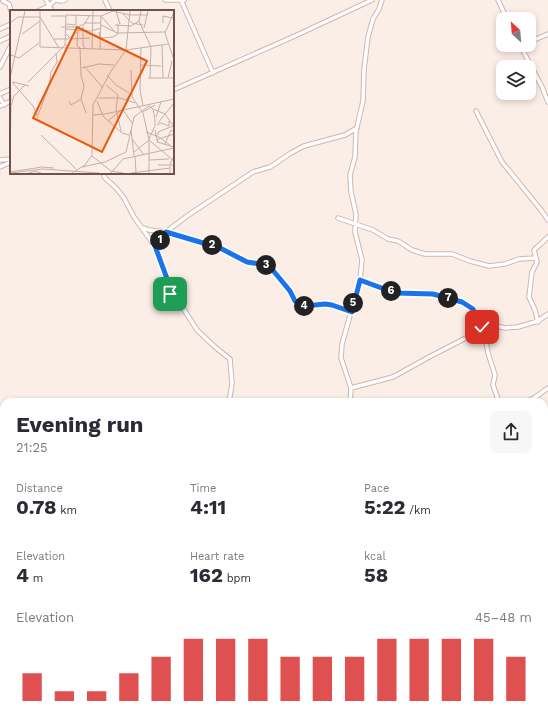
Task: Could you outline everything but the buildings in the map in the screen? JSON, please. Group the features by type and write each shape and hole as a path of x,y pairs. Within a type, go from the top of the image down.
{"street":[{"path":"46,0 51,10"},
{"path":"40,10 49,6 55,0 65,0"},
{"path":"105,0 110,10"},
{"path":"165,0 182,0 213,73"},
{"path":"174,90 372,0"},
{"path":"350,398 351,388 341,354 343,338 352,312 360,280 362,260 354,232 356,214 350,182 355,157 356,128 363,101 364,69 368,37 373,20 382,0"},
{"path":"498,0 504,12"},
{"path":"2,1 9,4 11,10"},
{"path":"0,29 10,24"},
{"path":"536,39 548,34"},
{"path":"0,41 10,36"},
{"path":"0,67 10,48"},
{"path":"524,52 542,86 548,102"},
{"path":"0,94 10,89"},
{"path":"0,98 2,106"},
{"path":"476,111 502,162 548,220"},
{"path":"155,246 166,232 187,216 253,172 270,167 304,146 345,135 356,128"},
{"path":"0,160 10,159"},
{"path":"0,167 10,162"},
{"path":"103,174 105,178 124,198 134,217 155,246 169,284 170,294 183,308 197,330 230,359 232,384 230,398"},
{"path":"338,218 373,230 388,239 398,241 412,250 425,254 452,254 489,266 505,264 519,259 536,258"},
{"path":"143,228 146,230 166,232 220,248 247,262 267,265 290,291 295,301 305,306 325,304 352,312"},
{"path":"538,322 535,310 529,297 532,272 537,262 534,250 548,237"},
{"path":"360,280 395,293 433,294 462,302 473,309 484,330 488,353 495,375 493,385 498,398"},
{"path":"351,388 393,377 491,325 505,328 518,327 538,322 548,314"},
{"path":"536,397 548,389"}],"route":[{"path":"170,294 169,284 155,246 166,232 220,248 247,262 267,265 290,291 293,299 305,306 325,304 352,312 360,280 380,286 395,293 433,294 462,302 473,309 482,327"}]}
